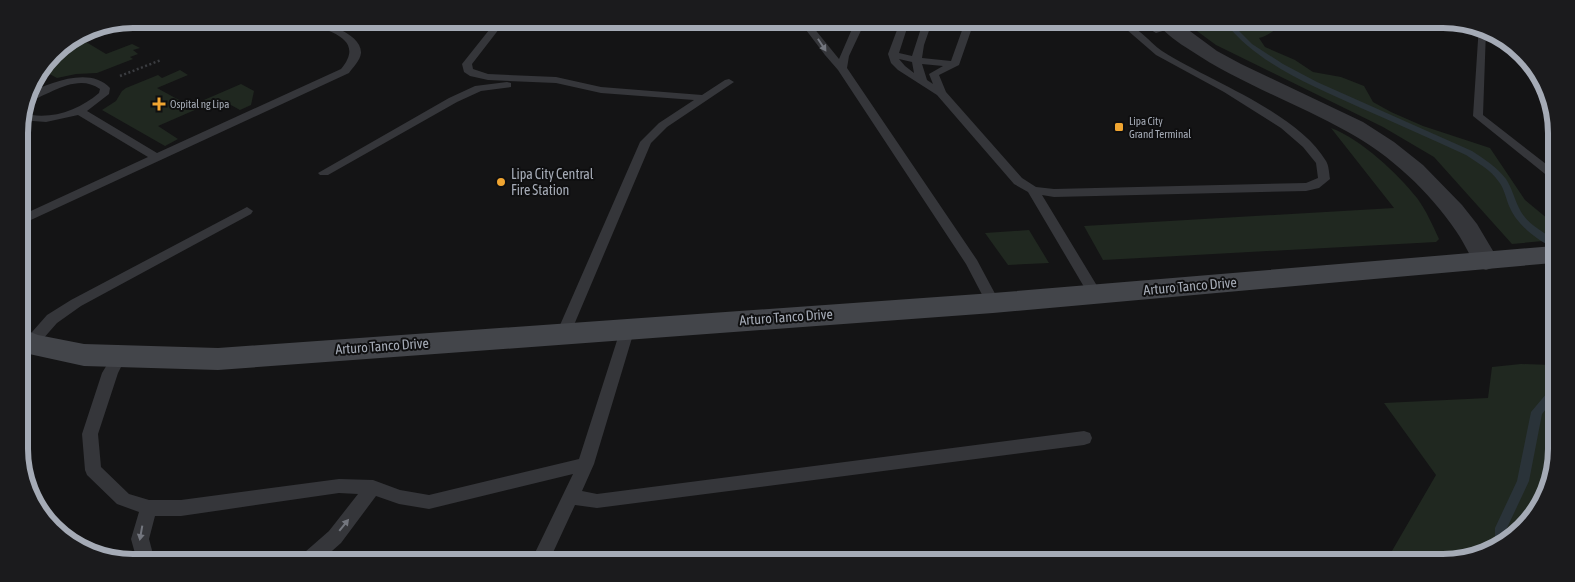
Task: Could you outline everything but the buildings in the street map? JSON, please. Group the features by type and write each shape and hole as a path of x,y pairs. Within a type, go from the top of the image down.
{"street":[{"path":"1167,28 1188,41 1213,61 1289,100 1356,128 1383,144 1426,181 1465,226 1486,261"},
{"name":"Arturo Tanco Drive","path":"28,342 84,356 218,359 564,332 992,303 1548,255"}],"lane":[{"path":"28,216 345,71 354,63 358,53 354,42 326,28"},
{"path":"496,28 467,64 468,70 474,74 488,77 556,80 601,90"},
{"path":"809,28 842,68 972,263 992,303"},
{"path":"842,68 844,56 857,28"},
{"path":"902,28 894,46 893,54 896,63 900,68 931,89 941,93"},
{"path":"923,82 916,60 926,28"},
{"path":"968,28 954,65 934,74 941,93 1018,181 1033,190 1054,193 1297,187 1315,184 1324,179 1323,167 1318,158 1295,133 1257,107 1158,52 1129,28"},
{"path":"1482,35 1478,116 1548,171"},
{"path":"893,54 916,60 954,65"},
{"path":"28,117 44,120 79,111 92,105 104,94 105,88 101,83 90,81 67,82 35,93"},
{"path":"564,332 646,142 663,125 729,82"},
{"path":"324,172 452,100 480,88 504,85 705,98"},
{"path":"38,86 43,89"},
{"path":"79,111 157,158"},
{"path":"1033,190 1095,294"},
{"path":"28,339 76,303 247,211"},
{"path":"543,554 586,464 628,328"},
{"path":"119,356 110,373 90,434 93,470 123,499 149,508 181,508 339,486 373,487 399,497 429,502 586,464"},
{"path":"570,497 597,500 1084,438"},
{"path":"316,554 335,537 373,487"},
{"path":"142,554 139,534 149,508"}],"path":[{"path":"101,83 161,60"}],"shaded area":[{"path":"1193,28 1277,28 1259,38 1265,47 1295,60 1313,72 1341,77 1364,86 1373,102 1391,112 1423,126 1490,148 1525,200 1548,219 1548,241 1512,244 1434,157 1383,127 1216,45"},
{"path":"83,40 106,54 132,44 140,48 133,50 138,54 130,57 133,59 97,73 76,74 57,78 46,72 63,54"},
{"path":"180,70 188,75 157,88 190,106 241,84 254,91 251,105 240,110 220,99 158,126 178,139 165,146 102,110 116,101 126,88 158,75 162,78"},
{"path":"1331,128 1354,140 1378,158 1409,189 1429,218 1439,239 1436,242 1103,260 1084,226 1394,208"},
{"path":"1029,230 1049,263 1008,265 985,233"},
{"path":"1521,364 1548,365 1547,463 1537,496 1517,524 1489,544 1476,549 1449,554 1390,554 1436,475 1384,403 1488,398 1492,367"}],"waterway":[{"path":"1233,28 1250,45 1280,66 1314,84 1469,153 1494,171 1503,181 1515,210 1520,217 1548,240"},
{"path":"1501,537 1501,528 1523,481 1537,412 1548,399"}],"place":[{"name":"Ospital ng Lipa","path":"159,104"},
{"name":"Lipa City Grand Terminal","path":"1119,127"},
{"name":"Lipa City Central Fire Station","path":"501,182"}]}
